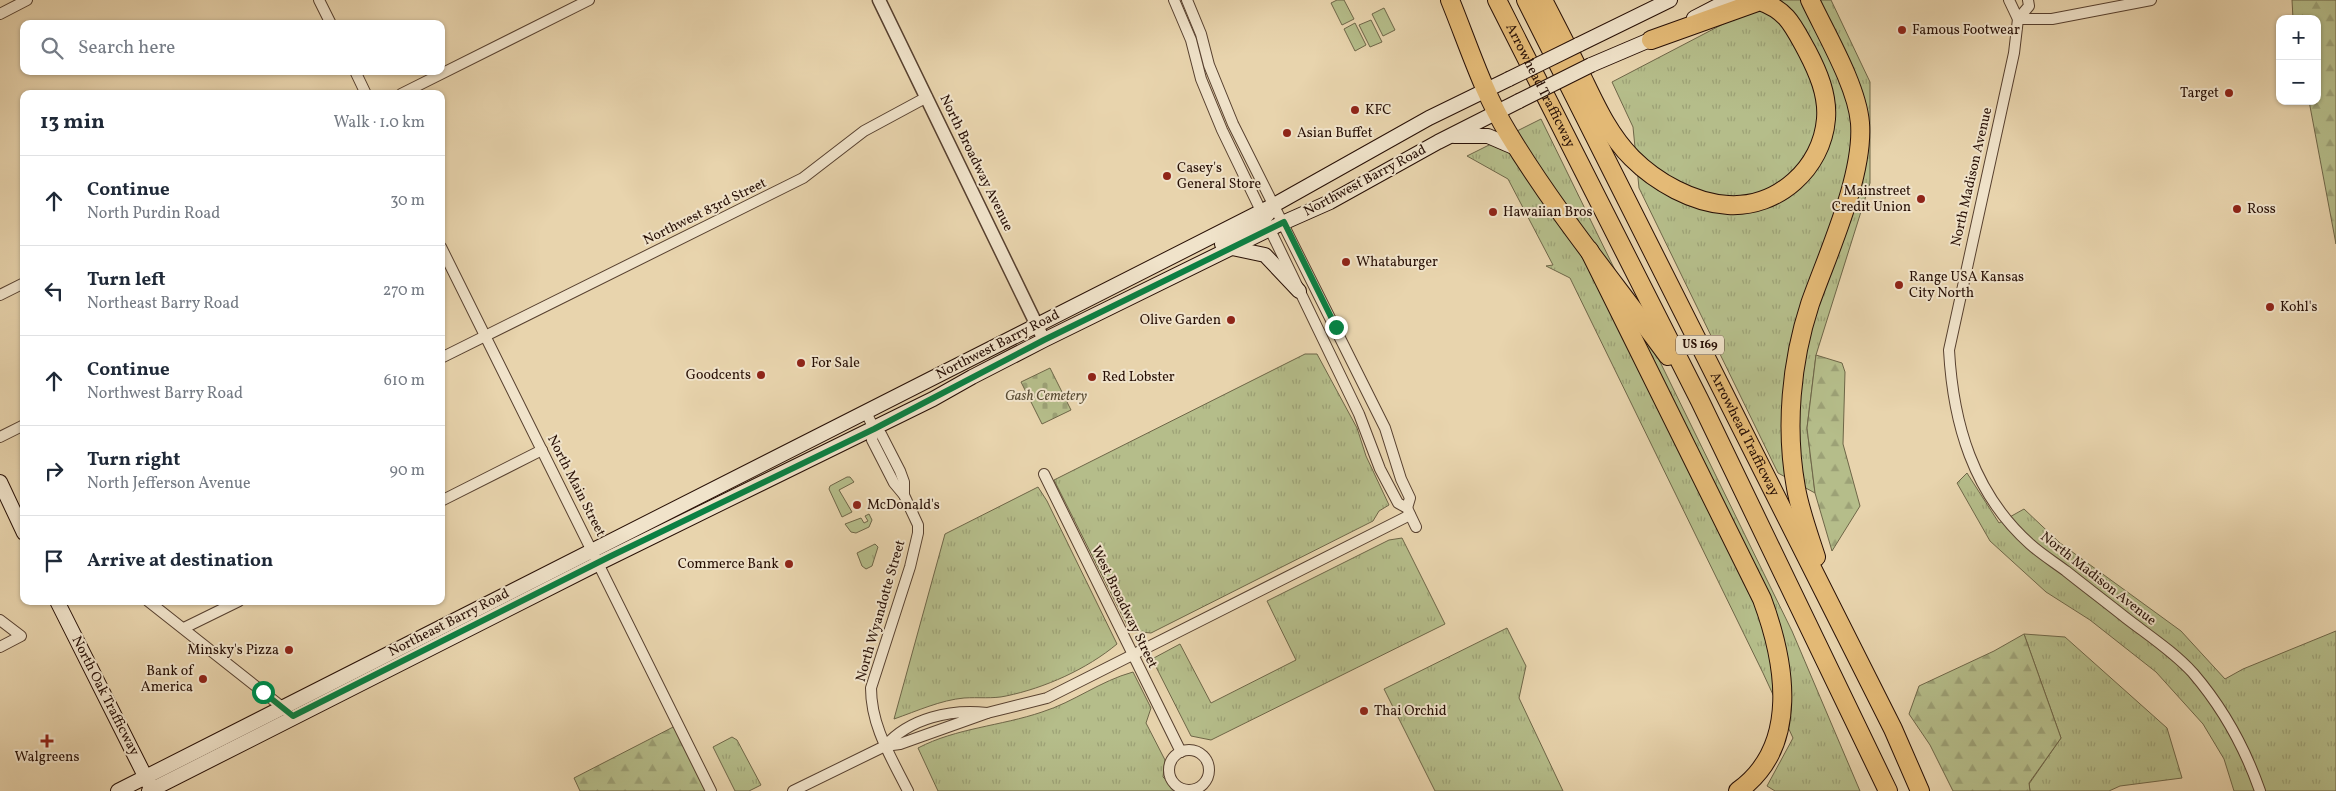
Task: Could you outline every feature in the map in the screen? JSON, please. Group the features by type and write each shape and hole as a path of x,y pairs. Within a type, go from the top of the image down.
{"highway":[{"path":"1450,0 1496,112 1518,149 1589,250 1700,401"},
{"name":"Arrowhead Trafficway","path":"1497,0 1700,401 1888,791"},
{"name":"Arrowhead Trafficway","path":"1526,0 1893,729 1920,791"},
{"path":"1543,0 1603,118 1616,139 1632,158 1670,186 1706,202 1728,206 1747,205 1765,200 1782,191 1807,168 1817,153 1823,135 1826,104 1823,86 1793,24 1775,6 1760,1 1651,40"},
{"path":"1810,0 1856,102 1860,122 1857,168 1810,306 1797,353 1791,401 1796,488 1828,599"},
{"path":"1589,250 1762,600 1771,624 1782,671 1783,712 1772,752 1761,768 1738,791"}],"main road":[{"name":"Northwest Barry Road","path":"596,556 874,429 1044,340 1232,248 1272,217 1429,118 1670,0"},
{"name":"Northwest Barry Road","path":"596,556 866,412 1037,326 1272,217 1330,202 1496,112 1591,65 1651,40 1729,0"},
{"path":"1449,136 1488,136 1518,149"},
{"path":"1190,269 1203,255 1272,217"},
{"path":"1232,248 1265,255 1299,291"},
{"path":"0,482 20,524"},
{"name":"Northeast Barry Road","path":"118,791 149,787 266,730 288,712 596,556"},
{"name":"North Oak Trafficway","path":"59,605 149,787"},
{"name":"Northeast Barry Road","path":"149,787 267,716 288,712"}],"street":[{"path":"0,14 27,0"},
{"path":"319,0 329,20"},
{"path":"445,72 590,0"},
{"name":"North Broadway Avenue","path":"879,0 1044,340"},
{"path":"1174,0 1190,40 1198,71 1211,104 1272,217 1336,327 1385,428 1401,480 1410,498 1408,511"},
{"path":"1187,0 1201,34 1209,66 1272,217 1299,291 1359,414 1380,469 1398,503 1408,511 1416,527"},
{"path":"2009,0 2018,19 2052,19 2150,0"},
{"name":"North Madison Avenue","path":"2028,0 2029,6 2018,19 2014,53 1949,350 1951,384 1959,427 1971,461 2000,510 2029,544 2153,639 2192,672 2213,698 2247,755 2260,791"},
{"path":"357,75 364,90"},
{"path":"409,90 439,75"},
{"name":"Northwest 83rd Street","path":"445,356 803,178 864,131 927,98"},
{"name":"North Main Street","path":"445,255 711,791"},
{"path":"0,295 20,285"},
{"name":"North Wyandotte Street","path":"866,412 874,429 872,440 894,483 904,495 918,525 918,534 910,567 871,688 871,707 885,746 908,791"},
{"path":"0,437 20,427"},
{"path":"445,499 542,450"},
{"name":"West Broadway Street","path":"1044,474 1181,752"},
{"path":"793,791 885,746 900,744 987,713 1047,698 1133,656 1408,511"},
{"path":"153,605 288,712"},
{"path":"184,628 231,605"},
{"path":"0,620 21,636 0,647"},
{"path":"263,692 267,716 266,730"},
{"path":"1189,750 1198,752 1207,761 1209,773 1200,789 1184,788 1172,779 1171,764 1181,752 1189,750"}],"green space":[{"path":"1337,0 1344,0 1354,19 1342,25 1331,3"},
{"path":"1769,0 1831,0 1870,82 1870,183 1816,355 1807,428 1815,493 1778,473 1639,188 1633,127 1612,82"},
{"path":"2292,0 2336,0 2336,244 2310,105 2321,105 2321,15 2293,15"},
{"path":"1384,8 1395,30 1383,36 1372,14"},
{"path":"1371,20 1382,42 1370,47 1359,25"},
{"path":"1355,23 1366,45 1355,51 1344,29"},
{"path":"1541,119 1792,631 1860,791 1775,791 1767,786 1793,738 1763,673 1570,278 1546,266 1553,265 1508,179 1467,156"},
{"path":"1305,354 1317,354 1357,428 1366,456 1389,505 1379,511 1373,521 1151,633 1130,631 1054,480"},
{"path":"1816,355 1842,363 1845,372 1843,444 1860,506 1832,551 1815,493 1807,428"},
{"name":"Gash Cemetery","path":"1050,368 1071,410 1042,424 1021,382"},
{"path":"1967,473 1999,523 2024,509 2060,543 2181,631 2225,679 2243,669 2336,631 2336,791 2234,791 2224,759 2203,724 2156,672 2090,620 2046,592 1990,541 1957,483"},
{"path":"850,477 854,482 839,490 852,512 842,517 829,489 830,486"},
{"path":"1038,487 1047,501 1117,644 1092,662 1036,688 1001,697 964,698 947,701 894,719 945,534"},
{"path":"869,514 872,520 869,527 856,533 851,532 845,524 861,518 864,523 868,521 865,516"},
{"path":"1402,538 1445,624 1211,740 1191,736 1152,659 1180,644 1211,703 1296,660 1267,601 1389,540"},
{"path":"875,544 878,547 872,566 866,569 862,566 857,553"},
{"path":"1507,628 1526,666 1519,698 1563,791 1435,791 1384,689"},
{"path":"2024,634 2065,637 2167,728 2182,778 2120,786 2109,791 2030,791 2029,784 2061,738"},
{"path":"2024,634 2061,738 2029,783 2030,791 1953,791 1930,745 1909,714 1919,686 1994,651"},
{"path":"1133,672 1151,708 1146,723 1165,760 1163,777 1177,791 938,791 918,748 948,736 1026,717 1054,708 1109,681"},
{"path":"679,724 711,791 580,791 574,778"},
{"path":"732,737 737,740 761,785 749,791 735,791 713,747"}],"place":[{"name":"Famous Footwear","path":"1902,30"},
{"name":"Target","path":"2229,93"},
{"name":"KFC","path":"1355,110"},
{"name":"Asian Buffet","path":"1287,133"},
{"name":"Casey's General Store","path":"1167,176"},
{"name":"Mainstreet Credit Union","path":"1921,199"},
{"name":"Ross","path":"2237,209"},
{"name":"Hawaiian Bros","path":"1493,212"},
{"name":"Whataburger","path":"1346,262"},
{"name":"Range USA Kansas City North","path":"1899,285"},
{"name":"Kohl's","path":"2270,307"},
{"name":"Olive Garden","path":"1231,320"},
{"name":"For Sale","path":"801,363"},
{"name":"Goodcents","path":"761,375"},
{"name":"Red Lobster","path":"1092,377"},
{"name":"McDonald's","path":"857,505"},
{"name":"Commerce Bank","path":"789,564"},
{"name":"Minsky's Pizza","path":"289,650"},
{"name":"Bank of America","path":"203,679"},
{"name":"Thai Orchid","path":"1364,711"},
{"name":"Walgreens","path":"47,741"}],"route":[{"path":"263,692 293,716 416,656 611,556 933,400 972,377 1044,340 1284,222 1336,327"}]}
